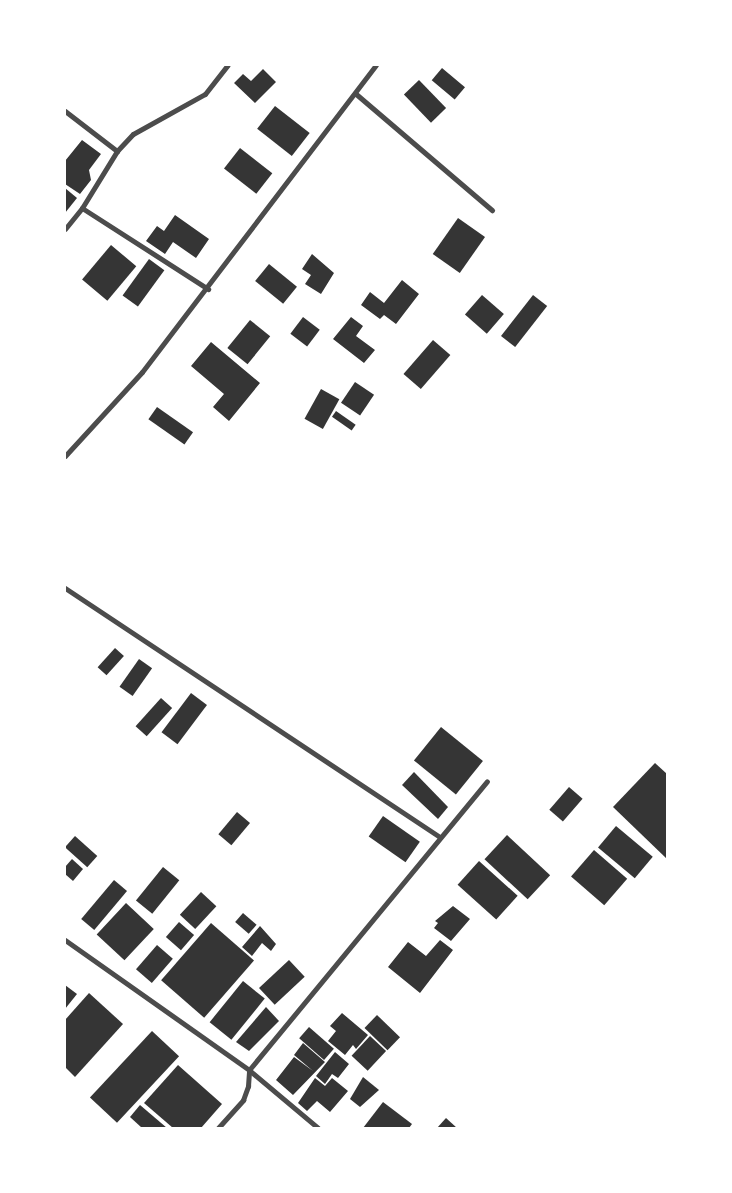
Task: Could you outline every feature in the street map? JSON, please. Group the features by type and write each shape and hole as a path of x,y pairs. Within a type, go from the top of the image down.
{"street":[{"path":"65,229 82,208 117,151 133,134 205,94 228,65"},
{"path":"65,456 142,372 208,289 376,65"},
{"path":"356,94 492,210"},
{"path":"65,111 117,151"},
{"path":"82,208 208,289"},
{"path":"65,588 440,837"},
{"path":"218,1128 242,1100 248,1086 249,1070 487,781"},
{"path":"65,940 249,1070 318,1128"}],"building":[{"path":"442,68 465,87 455,100 432,80"},
{"path":"263,69 276,82 255,103 234,83 243,74 251,81"},
{"path":"419,80 446,108 431,123 404,95"},
{"path":"275,106 310,133 292,156 257,129"},
{"path":"82,140 101,154 89,170 91,180 80,194 65,184 65,161"},
{"path":"240,148 272,173 256,194 224,168"},
{"path":"65,188 77,198 65,213"},
{"path":"175,215 209,239 196,258 173,242 165,254 146,241 157,226 164,231"},
{"path":"458,218 485,237 460,273 433,254"},
{"path":"111,245 136,266 107,301 82,279"},
{"path":"312,254 334,273 321,294 305,284 311,275 302,269"},
{"path":"149,259 164,270 138,307 123,295"},
{"path":"269,264 297,287 283,304 255,281"},
{"path":"402,280 419,294 396,324 384,315 380,319 361,305 370,292 384,303"},
{"path":"482,295 504,314 487,334 465,315"},
{"path":"533,295 547,306 515,347 501,336"},
{"path":"303,317 320,330 307,346 290,334"},
{"path":"351,317 363,326 356,336 375,350 364,363 333,339"},
{"path":"250,320 270,336 248,364 227,348"},
{"path":"433,340 450,355 421,389 403,374"},
{"path":"211,342 260,383 229,421 213,407 224,394 191,366"},
{"path":"355,382 374,395 360,416 341,403"},
{"path":"321,389 339,399 323,429 305,419"},
{"path":"157,407 193,432 184,445 148,419"},
{"path":"336,411 356,425 352,430 332,417"},
{"path":"115,648 124,656 107,675 98,667"},
{"path":"139,659 152,668 133,696 119,687"},
{"path":"191,693 207,705 177,744 162,732"},
{"path":"161,698 172,708 147,736 136,726"},
{"path":"441,727 483,761 456,794 414,760"},
{"path":"655,763 667,774 667,859 613,807"},
{"path":"414,772 448,807 438,819 402,785"},
{"path":"569,787 583,799 563,821 549,810"},
{"path":"237,812 250,823 231,845 218,834"},
{"path":"383,816 420,842 406,862 369,836"},
{"path":"616,826 653,857 635,878 598,847"},
{"path":"507,835 550,875 528,899 484,859"},
{"path":"75,836 97,856 87,867 65,847"},
{"path":"594,850 627,879 604,905 571,876"},
{"path":"72,859 83,869 73,881 65,874 65,867"},
{"path":"479,861 518,896 496,920 458,885"},
{"path":"163,867 179,880 152,914 136,900"},
{"path":"114,880 127,891 94,930 81,919"},
{"path":"201,892 216,906 195,929 180,915"},
{"path":"126,903 154,929 124,960 97,934"},
{"path":"453,906 470,919 451,941 434,928 438,923 435,921"},
{"path":"243,913 257,925 249,934 235,922"},
{"path":"179,922 194,935 181,950 166,937"},
{"path":"211,923 254,960 204,1018 161,980"},
{"path":"260,926 276,944 271,951 262,943 252,956 242,947"},
{"path":"440,940 453,950 420,993 388,967 408,942 426,956"},
{"path":"157,945 173,959 152,983 136,969"},
{"path":"289,960 305,977 275,1005 259,988"},
{"path":"243,981 265,999 231,1040 210,1022"},
{"path":"65,985 77,994 65,1009"},
{"path":"89,993 123,1024 75,1077 65,1067 65,1020"},
{"path":"266,1007 279,1021 249,1051 236,1042"},
{"path":"342,1013 368,1035 356,1049 353,1045 345,1055 328,1041 336,1031 330,1026"},
{"path":"377,1015 400,1037 388,1050 364,1028"},
{"path":"309,1027 334,1049 324,1060 299,1038"},
{"path":"152,1031 179,1056 117,1123 90,1098"},
{"path":"370,1036 386,1051 368,1071 352,1056"},
{"path":"303,1043 325,1062 293,1095 276,1080 294,1057 313,1071 294,1055"},
{"path":"335,1052 349,1064 338,1078 332,1074 325,1084 316,1076"},
{"path":"178,1065 222,1104 201,1128 173,1128 144,1103"},
{"path":"363,1077 379,1090 360,1107 350,1099"},
{"path":"315,1078 325,1086 332,1078 348,1091 330,1112 317,1101 307,1111 298,1103"},
{"path":"383,1102 412,1124 409,1128 363,1128"},
{"path":"140,1105 167,1128 142,1128 130,1117"},
{"path":"446,1118 457,1128 437,1128"}]}
